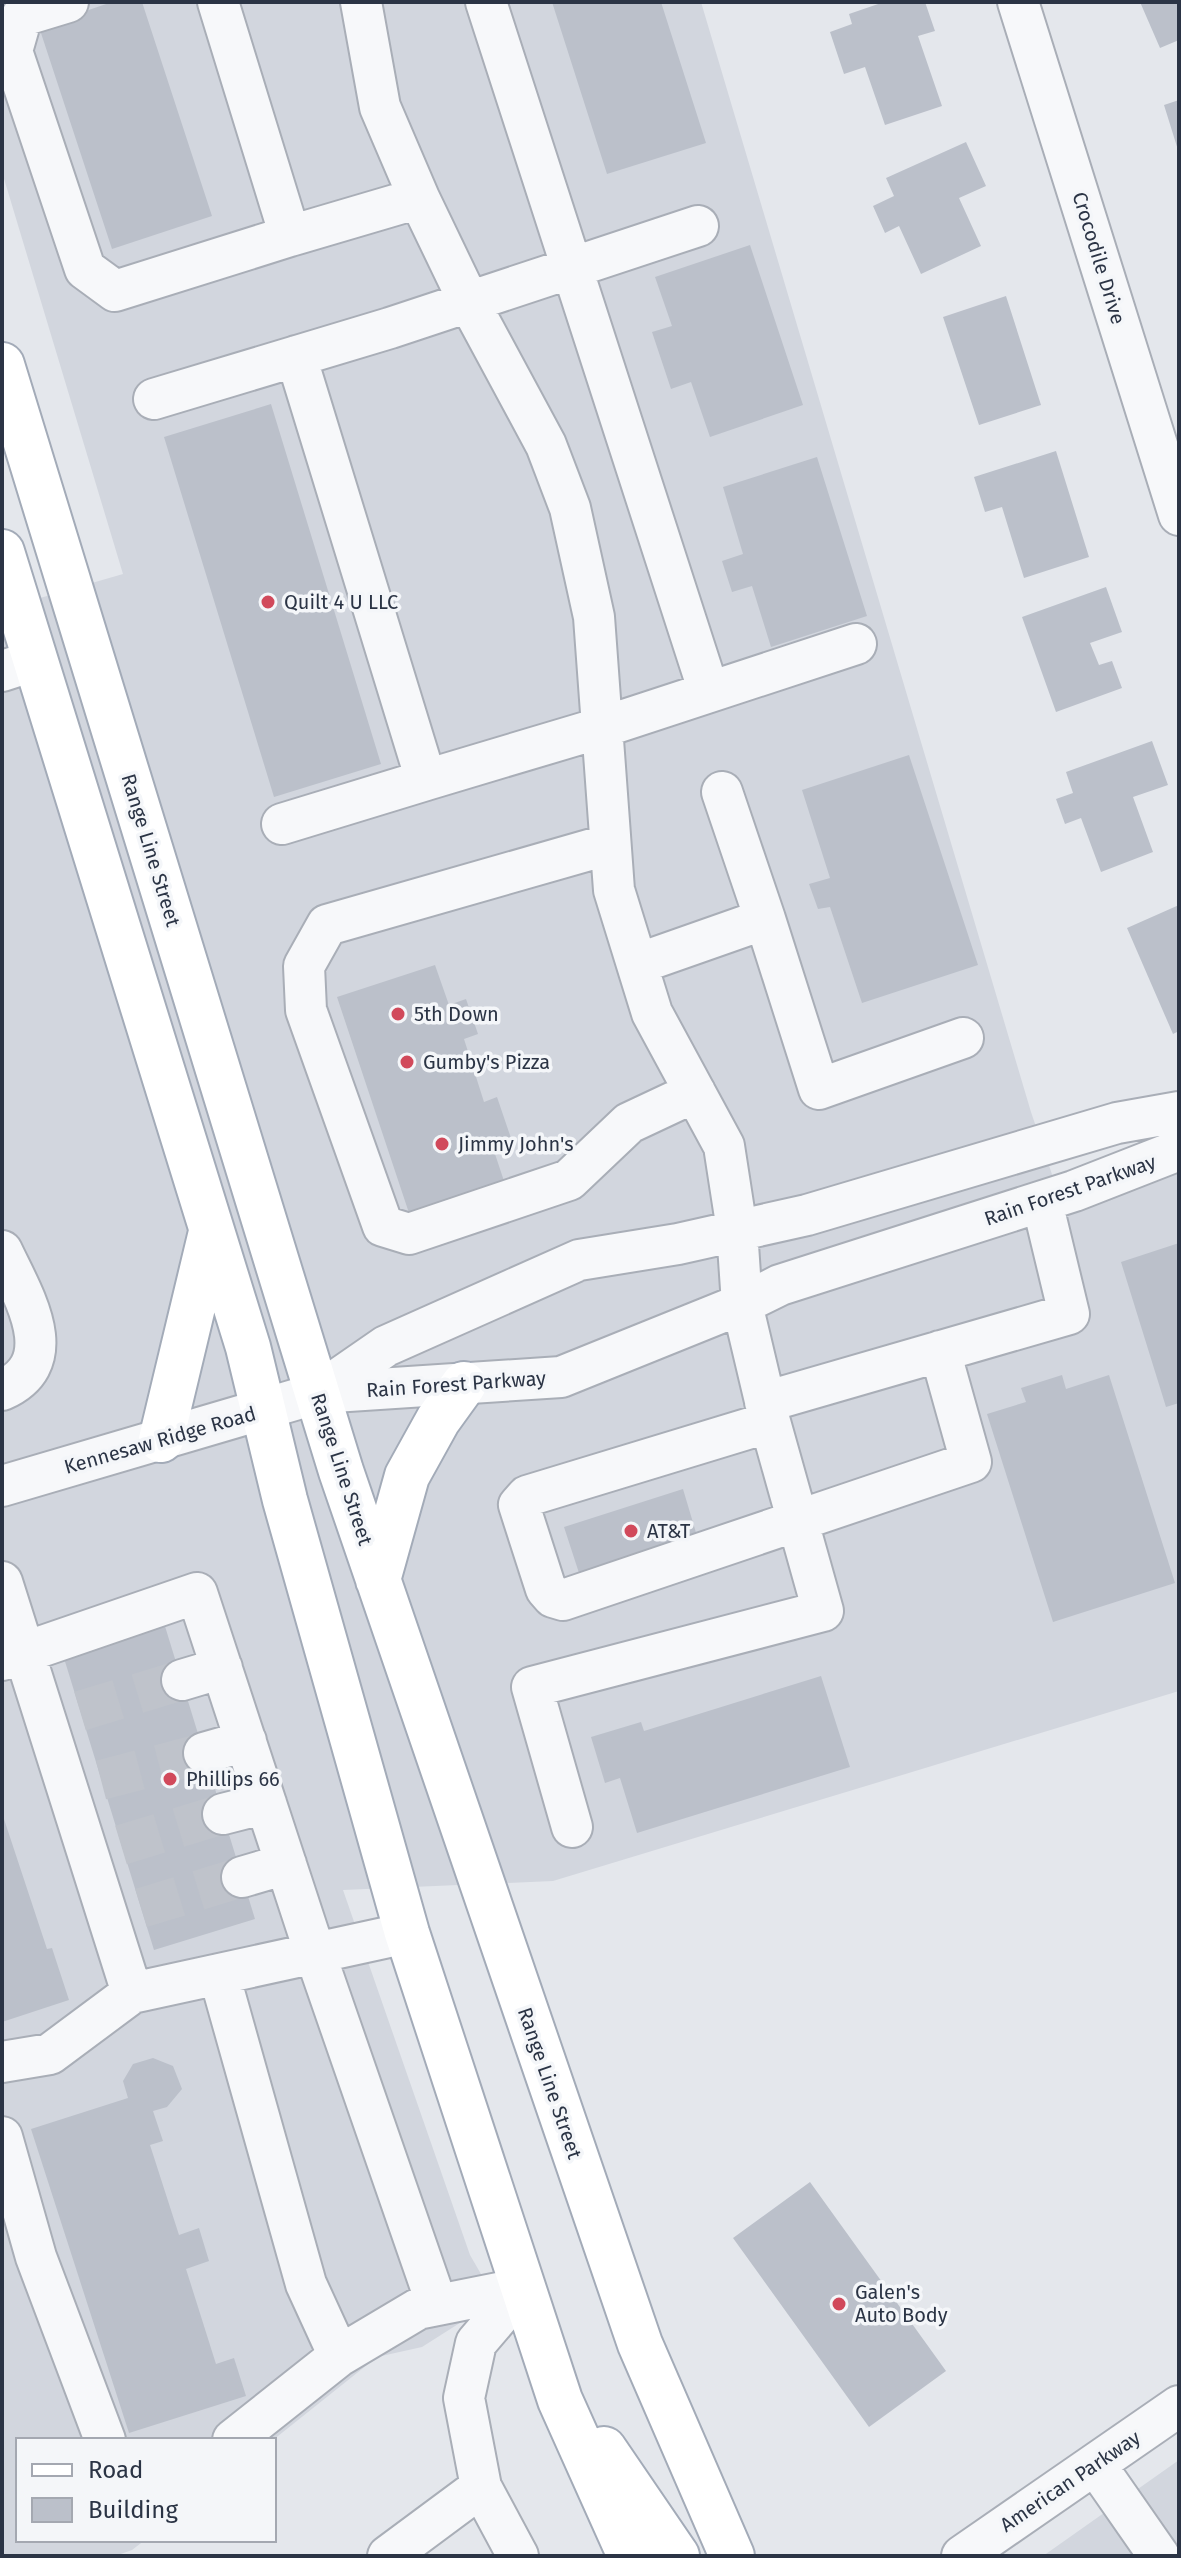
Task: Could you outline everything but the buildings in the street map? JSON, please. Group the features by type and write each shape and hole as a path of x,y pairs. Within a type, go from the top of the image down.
{"main road":[{"name":"Range Line Street","path":"2,365 378,1580 640,2344 732,2556"},
{"path":"2,552 19,666 212,1230 248,1347 261,1410 407,1933 560,2400 630,2556"},
{"path":"161,1440 212,1230"},
{"path":"378,1580 407,1476 438,1420 464,1384"},
{"path":"552,2375 677,2556"}],"street":[{"path":"68,2 22,16 12,51 85,269 115,291 419,198"},
{"path":"218,2 290,236"},
{"path":"361,2 380,107 469,302 546,445 570,508 594,617 614,890 652,1013 724,1146 737,1230 742,1304 768,1412 823,1611 532,1687 572,1827"},
{"path":"486,2 709,692"},
{"name":"Crocodile Drive","path":"1018,2 1179,515"},
{"path":"154,399 469,302 698,226"},
{"path":"296,356 426,780"},
{"path":"282,824 600,728 856,644"},
{"path":"722,792 819,1089 963,1038"},
{"path":"610,844 327,925 304,966 306,1010 383,1226 409,1234 569,1180 629,1123 695,1092"},
{"path":"637,964 765,919"},
{"name":"Rain Forest Parkway","path":"318,1393 386,1346 579,1260 678,1244 807,1215 1117,1123 1179,1112"},
{"name":"Rain Forest Parkway","path":"318,1393 561,1377 742,1304 780,1285 1042,1202 1179,1150"},
{"path":"940,1351 971,1462 563,1600 553,1597 546,1589 519,1505 527,1496 940,1351 1069,1314 1042,1202"},
{"path":"2,1251 33,1316 36,1346 28,1371 16,1384 2,1390"},
{"name":"Kennesaw Ridge Road","path":"2,1486 318,1393"},
{"path":"2,1582 13,1657 63,1715 125,1913 132,1993"},
{"path":"13,1657 197,1593 315,1953 437,2305"},
{"path":"182,1680 222,1668"},
{"path":"204,1753 246,1741"},
{"path":"223,1814 266,1803"},
{"path":"242,1877 286,1864"},
{"path":"2,2062 50,2054 132,1993 407,1933"},
{"path":"219,1974 306,2284 339,2356"},
{"path":"2,2137 36,2257 104,2438"},
{"path":"236,2438 339,2356 418,2309 523,2288"},
{"path":"518,2556 481,2487 464,2398 476,2343 523,2288"},
{"name":"American Parkway","path":"962,2556 1179,2406"},
{"path":"1095,2464 1159,2556"},
{"path":"388,2556 481,2487"}],"shaded area":[{"path":"2,2 701,2 1031,1112 1064,1210 1179,1168 1179,1691 553,1881 343,1890 470,2255 496,2300 422,2347 377,2357 276,2438 16,2438 16,2542 142,2542 115,2556 2,2556 2,609 123,574 2,172"},
{"path":"1179,2460 1179,2556 1043,2556"}],"tunnel":[{"path":"80,1711 182,1680"},
{"path":"101,1780 204,1753"},
{"path":"121,1845 223,1814"},
{"path":"141,1908 242,1877"}],"place":[{"name":"Quilt 4 U LLC","path":"268,602"},
{"name":"5th Down","path":"398,1014"},
{"name":"Gumby's Pizza","path":"407,1062"},
{"name":"Jimmy John's","path":"442,1144"},
{"name":"AT&T","path":"631,1531"},
{"name":"Phillips 66","path":"170,1779"},
{"name":"Galen's Auto Body","path":"839,2304"}]}
